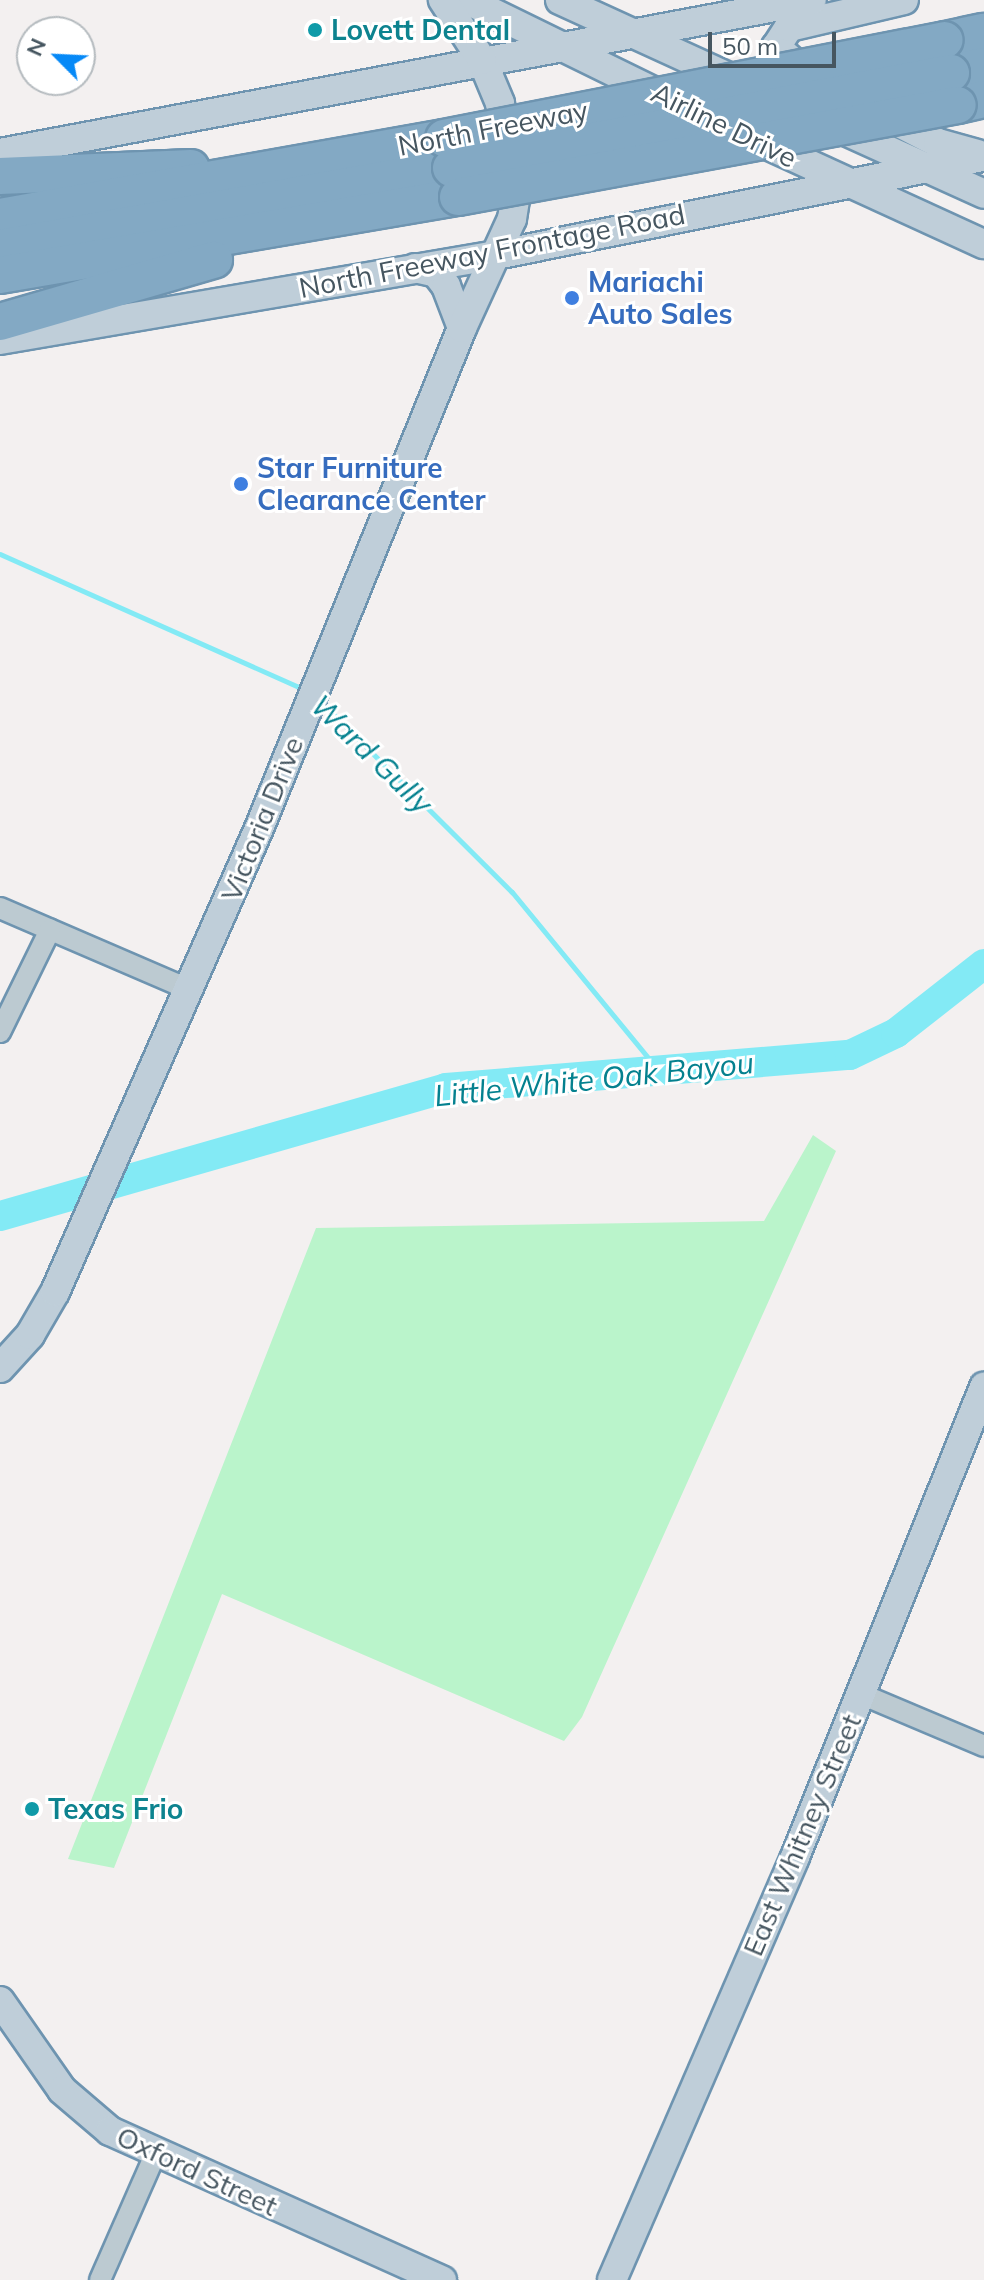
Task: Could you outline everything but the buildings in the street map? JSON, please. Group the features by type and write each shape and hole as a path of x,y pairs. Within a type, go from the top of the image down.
{"highway":[{"name":"North Freeway","path":"964,77 984,32"},
{"name":"North Freeway","path":"0,248 964,77"},
{"name":"North Freeway","path":"0,217 252,175 451,168 964,77"},
{"path":"0,176 187,167 252,175"},
{"name":"North Freeway","path":"0,275 385,212 451,168"},
{"path":"0,322 385,212"}],"main road":[{"name":"Airline Drive","path":"560,0 984,194"},
{"path":"0,153 812,0"},
{"path":"904,0 800,21 783,33 776,47 812,78 938,143 984,156"},
{"name":"Airline Drive","path":"452,3 561,47 844,183 984,244"},
{"path":"435,70 453,38 452,3"},
{"name":"Victoria Drive","path":"0,1368 30,1335 79,1238 190,990 462,328 512,219 516,195 500,103 452,3"},
{"name":"North Freeway Frontage Road","path":"0,340 496,255 984,156"},
{"path":"415,268 436,273 446,286 462,328"},
{"name":"East Whitney Street","path":"612,2280 861,1694 984,1387"},
{"name":"Oxford Street","path":"0,2001 62,2090 110,2131 155,2155 442,2280"}],"street":[{"path":"0,908 190,990"},
{"path":"0,1032 50,930"},
{"path":"861,1694 984,1746"},
{"path":"100,2280 155,2155"}],"green space":[{"path":"813,1135 836,1151 582,1717 564,1741 222,1594 114,1868 68,1859 316,1228 764,1221"}],"waterway":[{"name":"Ward Gully","path":"0,554 306,690"},
{"name":"Ward Gully","path":"320,701 512,892 659,1071"},
{"name":"Little White Oak Bayou","path":"0,1216 446,1088 850,1055 896,1033 984,964"}],"place":[{"name":"Lovett Dental","path":"315,30"},
{"name":"Mariachi Auto Sales","path":"572,298"},
{"name":"Star Furniture Clearance Center","path":"241,484"},
{"name":"Texas Frio","path":"32,1809"}]}
